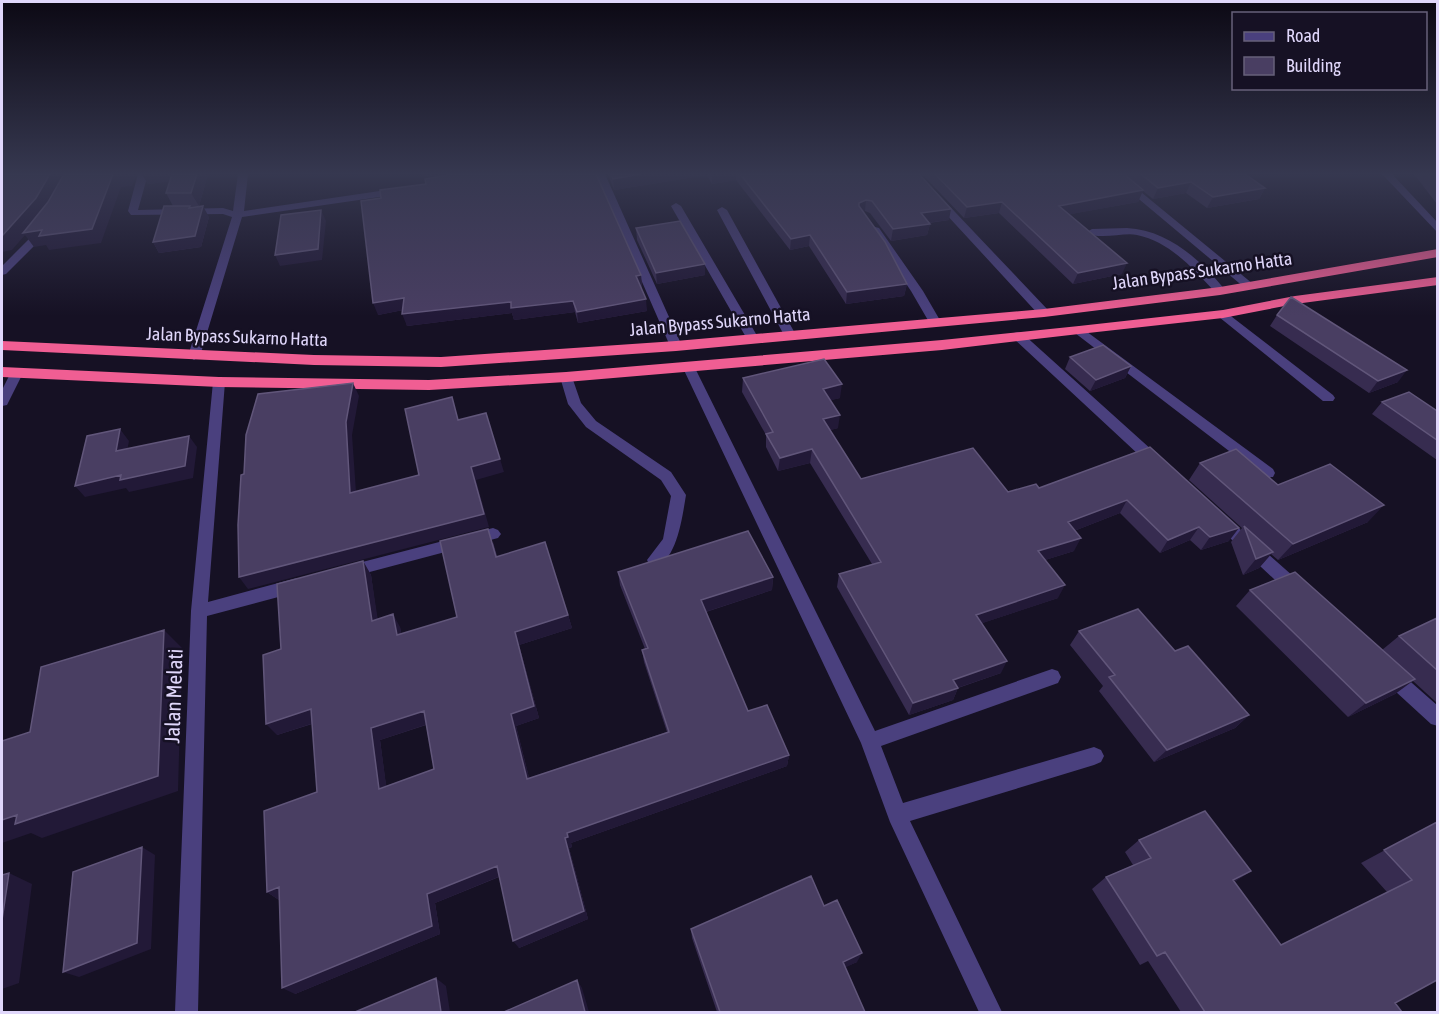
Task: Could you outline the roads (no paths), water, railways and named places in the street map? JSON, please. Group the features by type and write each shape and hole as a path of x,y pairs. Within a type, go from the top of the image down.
{"highway":[{"name":"Jalan Bypass Sukarno Hatta","path":"2,346 194,356 441,362 791,337 1044,313 1220,291 1437,253"},
{"path":"2,372 219,382 429,385 566,377 942,345 1079,330 1223,314 1295,300 1437,281"}],"street":[{"path":"194,356 236,221"},
{"path":"621,221 675,346"},
{"path":"685,221 753,339"},
{"path":"728,221 791,337"},
{"path":"958,221 1044,313"},
{"path":"1171,221 1250,286"},
{"path":"2,272 33,241 45,222"},
{"path":"870,224 900,265 935,322"},
{"path":"1092,232 1137,231 1153,236 1169,244 1191,261 1220,291"},
{"path":"1223,314 1328,398"},
{"path":"1079,330 1268,473"},
{"path":"1018,336 1167,472"},
{"path":"688,366 870,741 897,814 991,1012"},
{"path":"2,402 18,373"},
{"path":"566,377 575,404 591,424 666,476 679,495 670,542 656,560"},
{"name":"Jalan Melati","path":"186,1012 199,611 219,382"},
{"path":"1210,511 1306,599"},
{"path":"334,575 492,534"},
{"path":"199,611 312,581"},
{"path":"1376,662 1437,718"},
{"path":"870,741 1052,677"},
{"path":"897,814 1094,756"}]}
